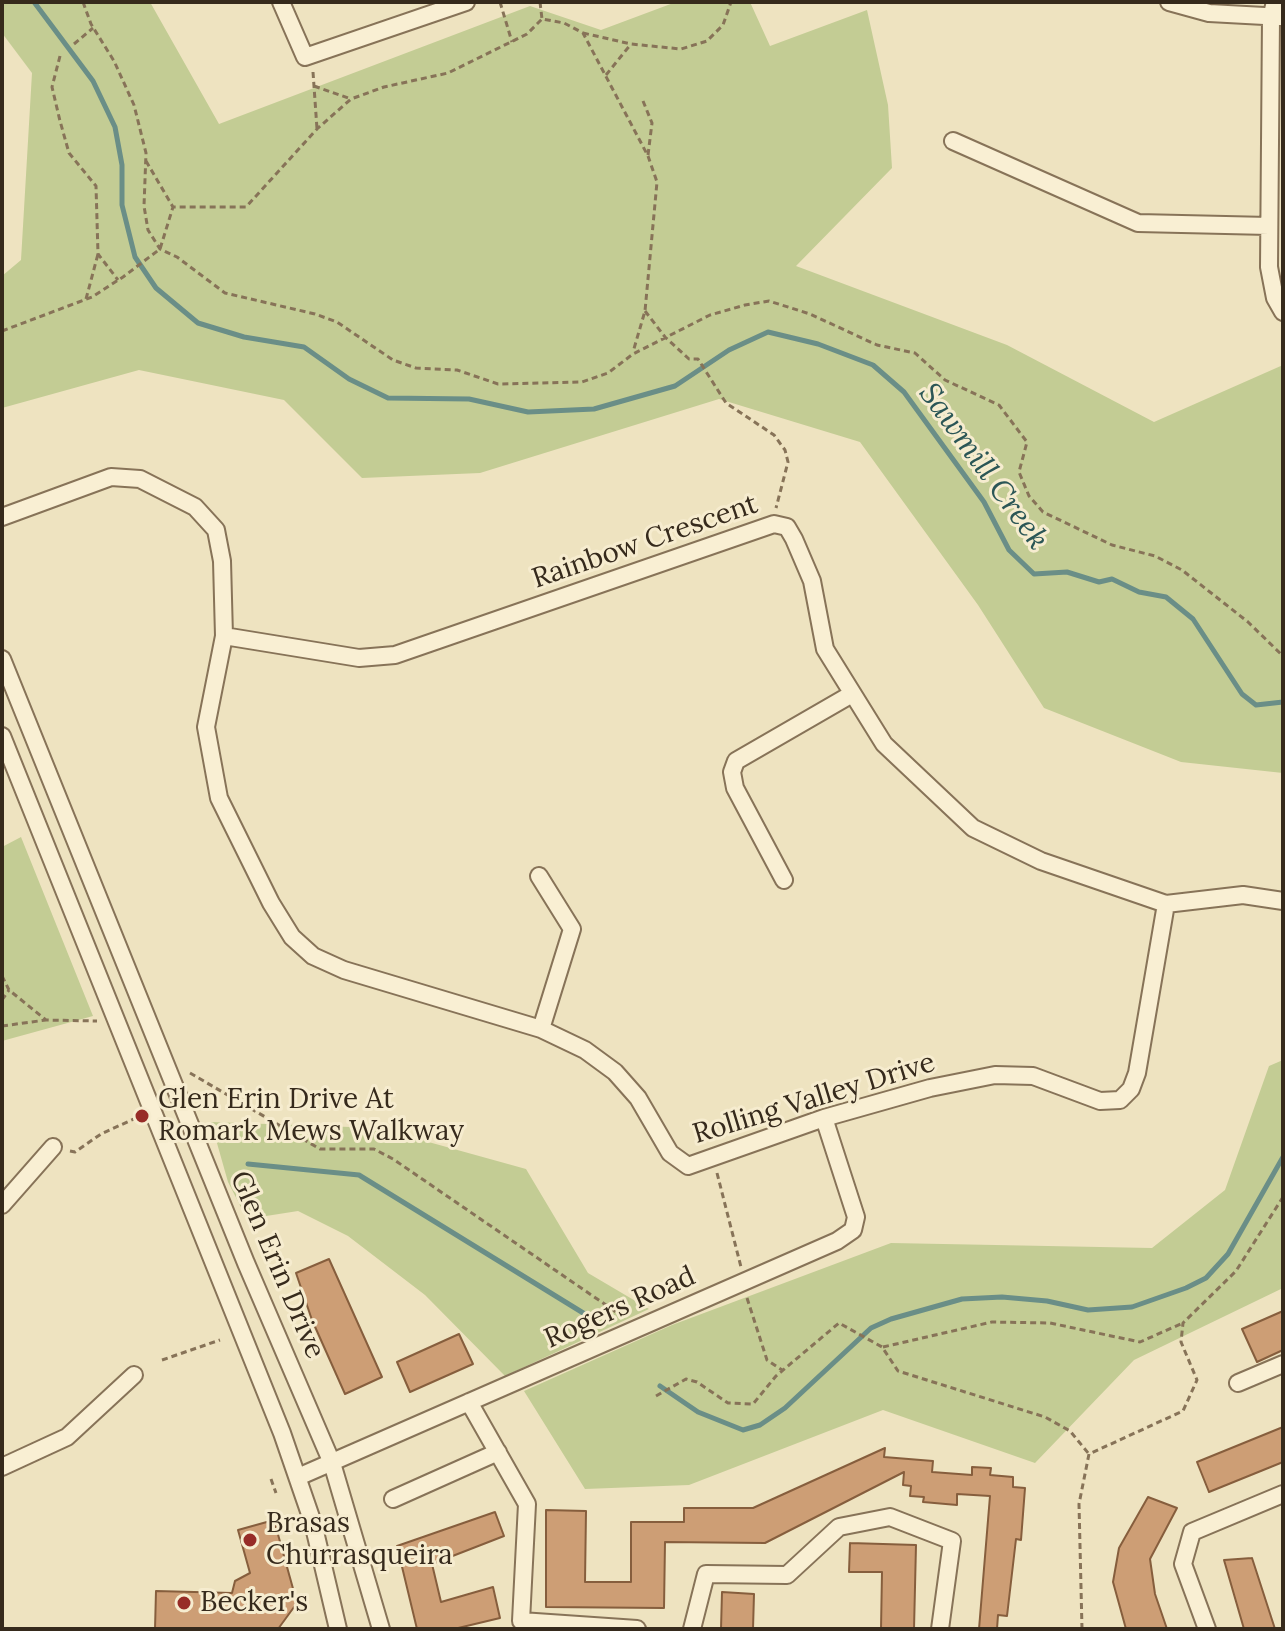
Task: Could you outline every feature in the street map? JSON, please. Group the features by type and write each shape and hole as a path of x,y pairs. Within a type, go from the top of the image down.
{"street":[{"path":"281,2 305,57 466,2"},
{"path":"1169,2 1209,13 1276,12 1269,226 1276,245 1275,298 1283,312"},
{"path":"953,141 1138,223 1269,226"},
{"name":"Rolling Valley Drive","path":"2,517 111,477 140,479 172,492 195,507 216,530 222,561 224,636 206,727 219,798 271,903 292,937 313,956 344,970 541,1029 585,1050 615,1072 638,1098 670,1153 688,1166 824,1118 930,1088 995,1075 1033,1076 1100,1101 1120,1100 1131,1089 1137,1073 1166,904"},
{"name":"Rainbow Crescent","path":"224,636 359,658 395,655 771,525 787,527 812,581 825,649 852,694 884,744 973,828 1041,861 1166,904 1243,895 1283,901"},
{"name":"Glen Erin Drive","path":"2,659 246,1263 332,1463 381,1629"},
{"path":"784,880 735,788 732,772 736,761 852,694"},
{"name":"Glen Erin Drive","path":"2,736 298,1477 313,1523 338,1629"},
{"path":"539,876 572,929 541,1029"},
{"name":"Rogers Road","path":"298,1477 837,1241 853,1230 856,1217 824,1118"},
{"path":"2,1205 53,1147"},
{"path":"1238,1383 1283,1364"},
{"path":"2,1467 67,1437 134,1375"},
{"path":"469,1402 527,1504 521,1621 637,1629"},
{"path":"393,1499 498,1452"},
{"path":"1207,1629 1183,1564 1192,1532 1283,1494"},
{"path":"692,1629 706,1574 787,1575 839,1527 890,1517 952,1541 940,1629"}],"path":[{"path":"83,2 93,28 114,61 134,105 145,159 144,206 148,230 160,249 177,257 225,293 326,318 393,360 416,368 457,370 498,384 582,382 608,373 633,354 710,315 769,301 810,314 877,345 915,353 945,380 999,405 1017,424 1027,442 1019,472 1029,496 1043,512 1112,545 1155,556 1182,570 1248,622 1283,656"},
{"path":"500,2 512,42"},
{"path":"540,2 542,19"},
{"path":"542,19 631,44 681,49 707,41 723,25 731,2"},
{"path":"173,207 246,207 317,129 351,99 384,87 448,73 527,34 542,19"},
{"path":"74,44 93,28"},
{"path":"583,33 648,156 657,182 645,311 633,354"},
{"path":"606,75 631,44"},
{"path":"311,55 317,129"},
{"path":"60,56 52,87 69,153 96,186 98,254 86,299"},
{"path":"314,86 351,99"},
{"path":"643,101 652,123 648,156"},
{"path":"2,331 86,299 123,277 160,249 173,207 145,159"},
{"path":"98,254 118,280"},
{"path":"645,311 665,337 689,359 698,359 726,403 774,435 785,450 788,462 771,525"},
{"path":"2,976 9,990 46,1020"},
{"path":"2,1000 9,990"},
{"path":"2,1026 46,1020 97,1021"},
{"path":"190,1073 320,1149 374,1149 393,1159 640,1328"},
{"path":"53,1147 75,1152 101,1134 136,1118"},
{"path":"882,1347 992,1322 1050,1323 1140,1342 1183,1323 1236,1271 1283,1197"},
{"path":"656,1396 674,1383 686,1379 697,1382 728,1403 753,1404 782,1370 839,1323 882,1347 898,1371 1045,1417 1070,1431 1089,1454"},
{"path":"1089,1454 1183,1411 1197,1380 1181,1342 1183,1323"},
{"path":"162,1360 220,1340"},
{"path":"1082,1629 1079,1504 1089,1454"},
{"path":"271,1479 276,1493"}],"green space":[{"path":"2,2 150,2 219,124 530,6 601,30 676,2 750,2 770,46 867,10 888,105 892,168 796,266 1007,345 1154,422 1283,365 1283,773 1181,762 1044,708 978,605 860,442 719,399 480,473 362,478 284,400 139,370 2,408 2,276 21,260 32,73 2,33"},
{"path":"21,837 93,1016 2,1041 2,847"},
{"path":"1283,1060 1283,1288 1134,1360 1035,1463 883,1410 689,1485 585,1489 524,1391 672,1325 891,1243 1152,1248 1225,1190 1269,1066"},
{"path":"211,1122 378,1128 526,1169 588,1273 649,1309 505,1376 425,1295 348,1236 298,1211 247,1219 228,1182"}],"building":[{"path":"329,1259 382,1377 345,1394 312,1320 296,1273"},
{"path":"1283,1311 1283,1350 1257,1362 1242,1329"},
{"path":"459,1334 473,1364 410,1392 397,1362"},
{"path":"1283,1427 1283,1462 1209,1492 1197,1462"},
{"path":"885,1448 884,1457 933,1461 932,1472 972,1475 972,1467 991,1468 990,1475 1013,1477 1013,1487 1025,1488 1021,1540 1016,1539 1007,1616 998,1615 997,1629 979,1629 990,1496 957,1494 957,1505 923,1502 924,1497 910,1496 911,1486 903,1485 904,1472 765,1543 665,1542 664,1608 546,1607 546,1510 586,1511 585,1582 631,1582 631,1522 684,1522 684,1508 753,1508"},
{"path":"1148,1497 1177,1508 1150,1559 1155,1594 1167,1629 1126,1629 1113,1582 1119,1548"},
{"path":"495,1512 504,1536 432,1564 441,1602 493,1587 500,1618 454,1629 417,1629 397,1546"},
{"path":"274,1520 297,1603 278,1629 155,1629 156,1591 232,1593 235,1581 250,1573 238,1530"},
{"path":"850,1543 916,1545 914,1629 881,1629 882,1572 849,1572"},
{"path":"1252,1558 1275,1629 1244,1629 1224,1560"},
{"path":"722,1592 754,1594 753,1629 721,1629"}],"waterway":[{"name":"Sawmill Creek","path":"34,2 93,81 115,127 122,165 122,205 135,257 156,288 198,323 244,337 304,347 349,379 388,398 469,399 528,412 594,409 675,386 729,350 768,332 818,344 873,365 904,392 984,502 1009,550 1034,574 1067,572 1099,582 1112,579 1139,592 1166,597 1193,619 1242,694 1256,705 1283,702"},
{"path":"660,1386 698,1412 743,1430 760,1425 785,1408 871,1328 891,1319 962,1299 1002,1297 1047,1301 1088,1310 1132,1307 1186,1288 1206,1278 1228,1254 1283,1157"},
{"path":"248,1164 359,1175 593,1319"}],"place":[{"name":"Glen Erin Drive At Romark Mews Walkway","path":"142,1116"},
{"name":"Brasas Churrasqueira","path":"250,1540"},
{"name":"Becker's","path":"184,1603"}]}
